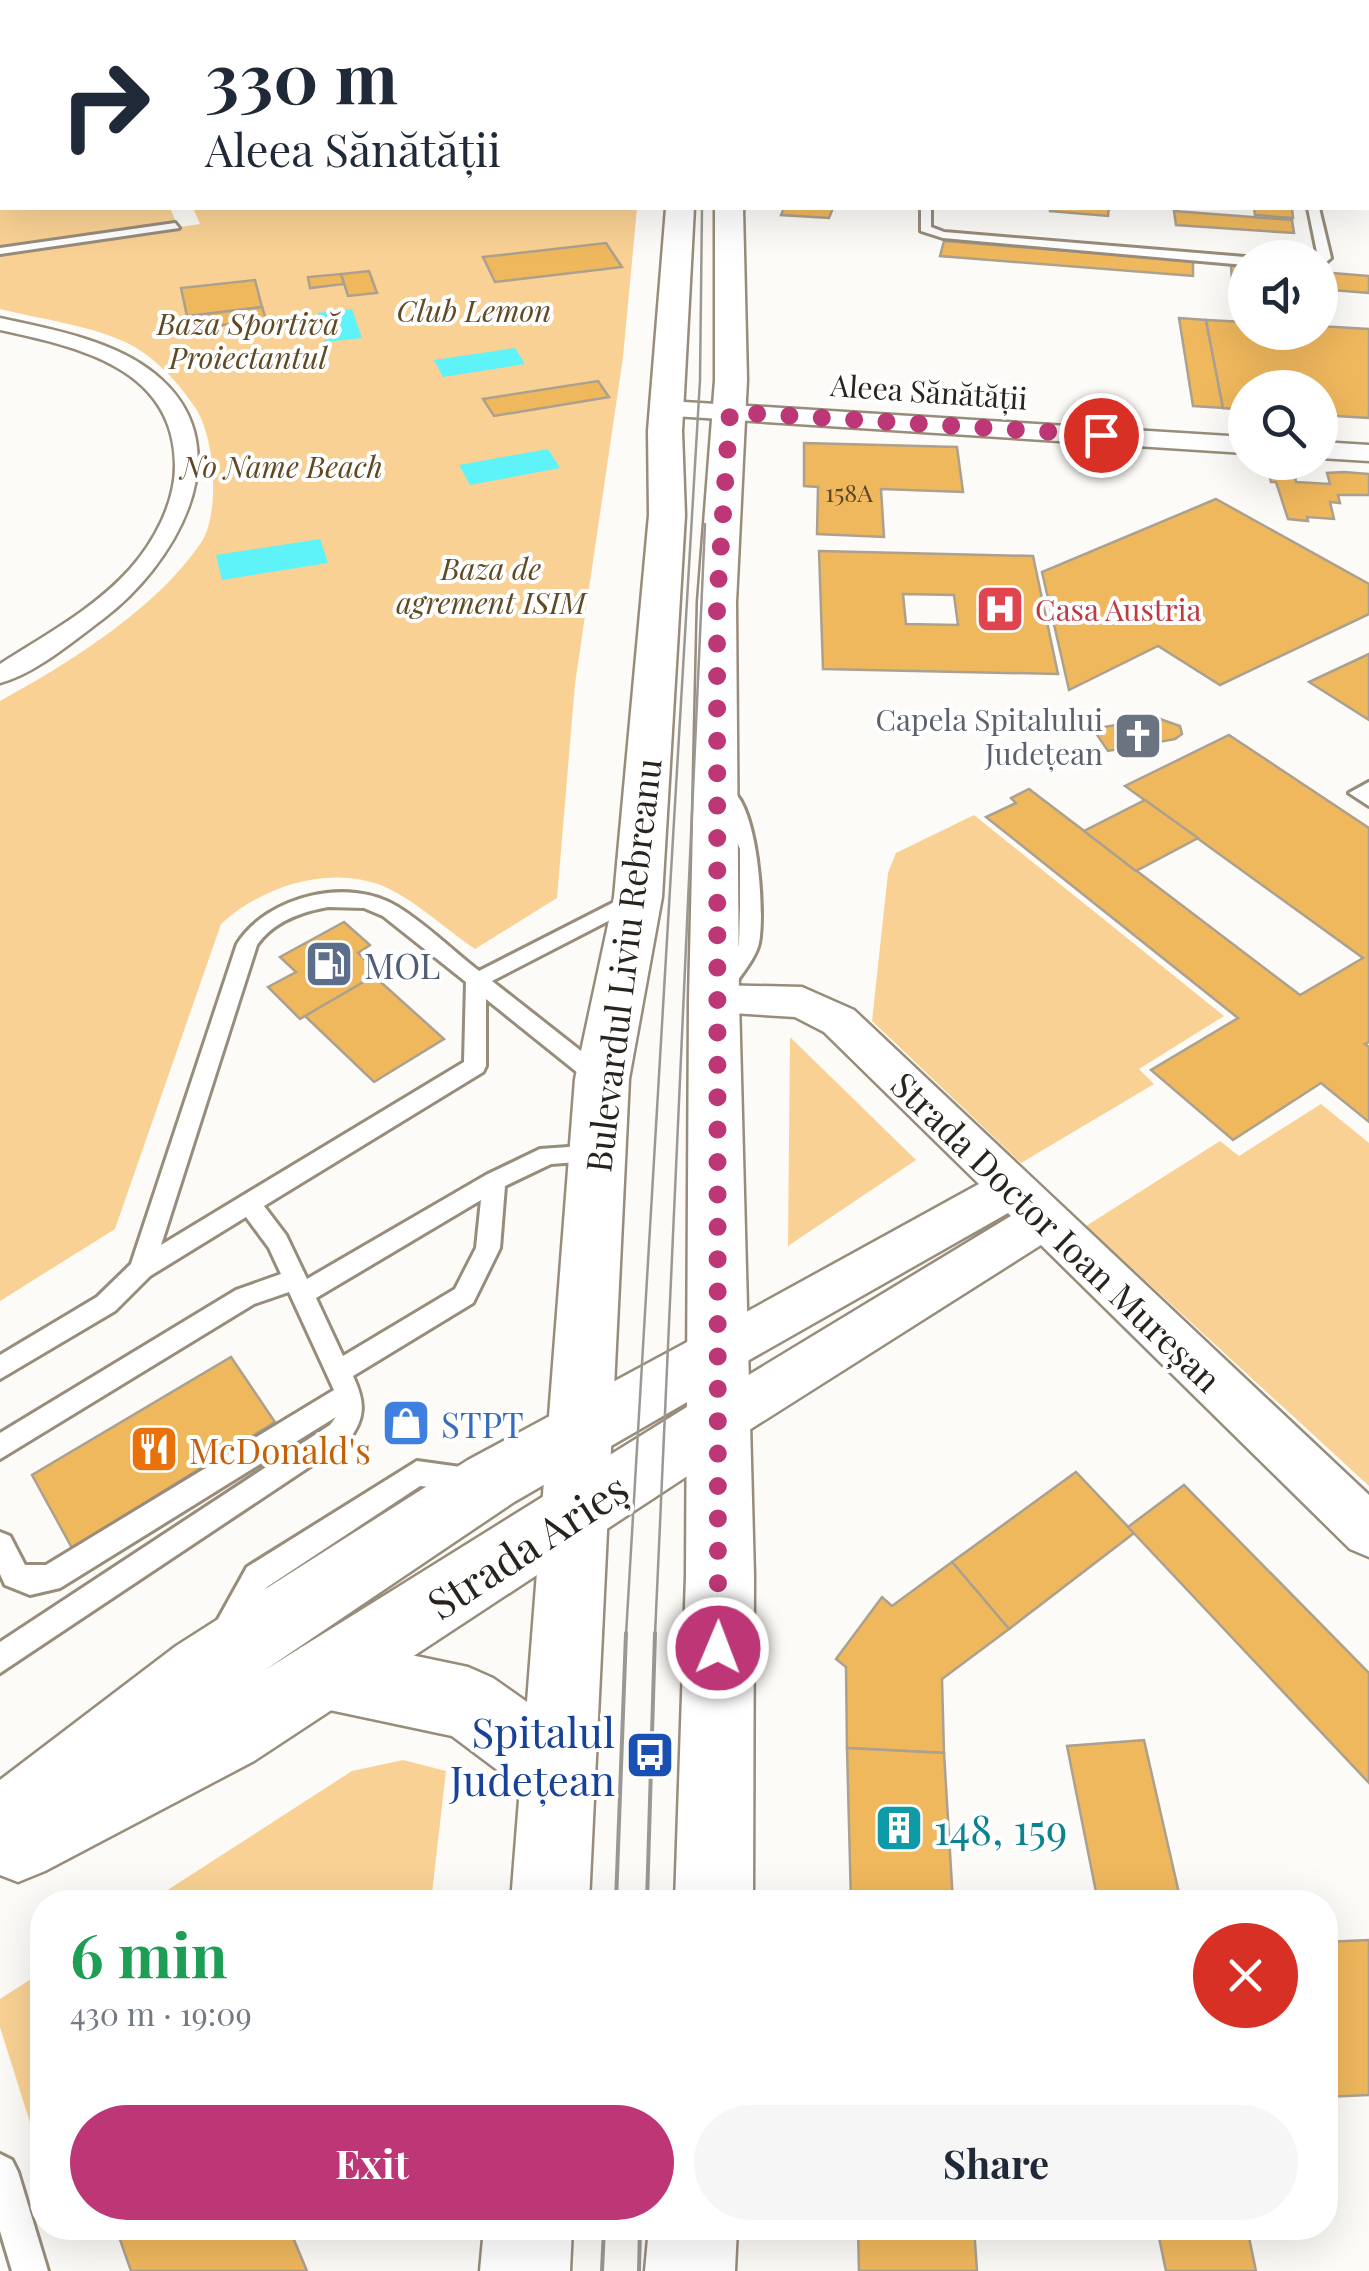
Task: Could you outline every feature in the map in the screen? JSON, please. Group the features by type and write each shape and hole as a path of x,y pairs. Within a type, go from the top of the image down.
{"main road":[{"name":"Bulevardul Liviu Rebreanu","path":"551,1890 602,1079 638,897 668,514 668,409 680,210"},
{"name":"Bulevardul Liviu Rebreanu","path":"714,1890 720,1576 714,1000 719,773 717,602 730,412 729,210"},
{"name":"Strada Arieș","path":"0,1827 201,1671 491,1480 717,1353"},
{"name":"Strada Arieș","path":"0,1854 228,1735 716,1422"},
{"path":"325,1673 468,1704 558,1770"},
{"path":"525,2271 527,2240"},
{"path":"690,2271 693,2240"}],"street":[{"path":"0,324 91,348 158,386 185,428 188,464 170,527 134,579 0,674"},
{"name":"Aleea Sănătății","path":"668,409 1228,444"},
{"path":"1338,451 1369,453"},
{"name":"Strada Doctor Ioan Mureșan","path":"714,1000 802,1002 820,1008 1369,1531"},
{"name":"Strada Arieș","path":"717,1353 1029,1204"},
{"name":"Strada Arieș","path":"716,1422 1029,1204"}],"lane":[{"path":"926,210 925,228 943,235 1228,260"},
{"path":"1313,210 1321,240"},
{"path":"0,251 175,226"},
{"path":"1369,788 1358,793 1369,800"},
{"path":"476,981 638,897"},
{"path":"140,1268 252,935 274,917 328,900 367,902 390,911 602,1079"},
{"path":"0,1368 106,1304 140,1268 250,1206 475,1066 476,981"},
{"path":"0,1448 245,1297 298,1287 548,1155 597,1154"},
{"path":"0,1545 15,1575 30,1581 50,1578 343,1383 464,1296 488,1248 494,1181"},
{"path":"0,1659 339,1434 350,1418 343,1383 278,1242 250,1206"},
{"path":"0,2172 30,2271"}],"green space":[{"path":"0,210 171,210 177,224 0,249"},
{"path":"194,210 637,210 623,357 575,684 557,898 475,949 403,896 358,879 337,877 295,883 237,911 221,924 115,1229 0,1301 0,701 82,652 162,589 184,565 208,528 213,475 207,438 196,409 156,362 111,336 0,309 0,254 200,224"},
{"path":"974,815 1224,1016 1139,1069 1154,1084 1021,1163 872,1021 888,873 896,853"},
{"path":"790,1037 916,1160 788,1246"},
{"path":"1321,1104 1369,1143 1369,1486 1086,1226 1220,1141 1239,1156"},
{"path":"403,1760 446,1771 432,1890 168,1890 352,1771"},
{"path":"30,1980 30,2123 0,2027 0,1999"}],"water":[{"path":"352,309 362,338 326,342 317,313"},
{"path":"515,348 525,364 443,377 434,360"},
{"path":"548,449 560,468 470,485 459,465"},
{"path":"320,539 328,563 222,580 216,555"}],"building":[{"path":"783,210 832,210 829,218 781,215"},
{"path":"1050,210 1109,210 1108,216"},
{"path":"1254,210 1292,210 1293,218 1255,215"},
{"path":"1174,211 1292,220 1294,233 1176,225"},
{"path":"944,241 1193,261 1193,276 940,256"},
{"path":"606,243 622,267 495,282 483,257"},
{"path":"369,271 377,293 348,296 341,274"},
{"path":"1338,273 1369,276 1369,293 1338,290"},
{"path":"341,274 344,284 310,288 308,277"},
{"path":"255,280 262,307 187,316 181,288"},
{"path":"262,307 266,319 209,327 206,314"},
{"path":"1179,318 1206,320 1223,408 1193,406"},
{"path":"1206,320 1228,321 1228,350 1338,350 1338,327 1369,329 1369,418 1338,416 1338,370 1228,370 1228,408 1223,408"},
{"path":"598,381 609,397 494,416 483,399"},
{"path":"804,443 957,447 963,492 881,489 884,537 817,534 818,487 804,486"},
{"path":"1338,472 1369,474 1369,495 1338,495 1340,503 1330,502 1334,519 1288,519 1276,482 1271,480 1330,484 1329,480 1338,480"},
{"path":"1216,499 1369,584 1369,614 1220,685 1158,646 1069,690 1042,572"},
{"name":"Casa Austria","path":"819,551 1033,556 1058,674 823,669","holes":["903,594 954,595 958,625 906,624"]},
{"path":"1369,654 1369,720 1309,682"},
{"name":"Capela Spitalului Județean","path":"1157,718 1180,726 1182,734 1175,739 1108,751 1093,729"},
{"path":"1229,735 1369,828 1369,1042 1365,1044 1369,1047 1369,1122 1321,1083 1233,1140 1151,1070 1238,1018 986,817 1016,803 1011,798 1029,789 1300,995 1363,958 1125,786"},
{"path":"1145,800 1198,838 1136,871 1084,831"},
{"name":"MOL","path":"344,922 370,945 358,953 379,973 300,1019 268,987 296,972 280,957"},
{"path":"374,976 444,1039 374,1082 305,1016"},
{"name":"McDonald's","path":"231,1357 275,1422 72,1548 32,1475"},
{"path":"1076,1472 1134,1533 1009,1629 952,1562"},
{"path":"1184,1485 1369,1673 1369,1783 1128,1527"},
{"path":"952,1562 1009,1629 942,1679 944,1753 847,1748 846,1667 836,1659 882,1597 892,1606"},
{"path":"1144,1740 1178,1890 1096,1890 1067,1746"},
{"name":"148, 159","path":"847,1748 944,1753 952,1890 851,1890"},
{"path":"1369,1940 1369,2095 1338,2096 1338,1941"},
{"path":"120,2240 294,2240 307,2271 131,2271"},
{"path":"858,2240 975,2240 977,2271 859,2271"},
{"path":"1160,2240 1250,2240 1256,2271 1166,2271"}],"tram line":[{"path":"626,1635 700,380 702,210"},
{"path":"655,1635 705,524"},
{"path":"616,1890 626,1633"},
{"path":"647,1890 655,1633"},
{"path":"602,2271 603,2240"},
{"path":"639,2271 640,2240"}],"place":[{"name":"Casa Austria","path":"1000,609"},
{"name":"Capela Spitalului Județean","path":"1138,736"},
{"name":"MOL","path":"329,964"},
{"name":"STPT","path":"406,1423"},
{"name":"McDonald's","path":"154,1449"},
{"name":"Spitalul Județean","path":"650,1755"},
{"name":"148, 159","path":"899,1828"}],"route":[{"path":"718,1648 714,1000 719,773 717,602 730,412 1101,435"}],"park label":[{"name":"Club Lemon","path":"474,310"},
{"name":"Baza Sportivă Proiectantul","path":"248,340"},
{"name":"No Name Beach","path":"282,466"},
{"name":"Baza de agrement ISIM","path":"491,585"}]}
